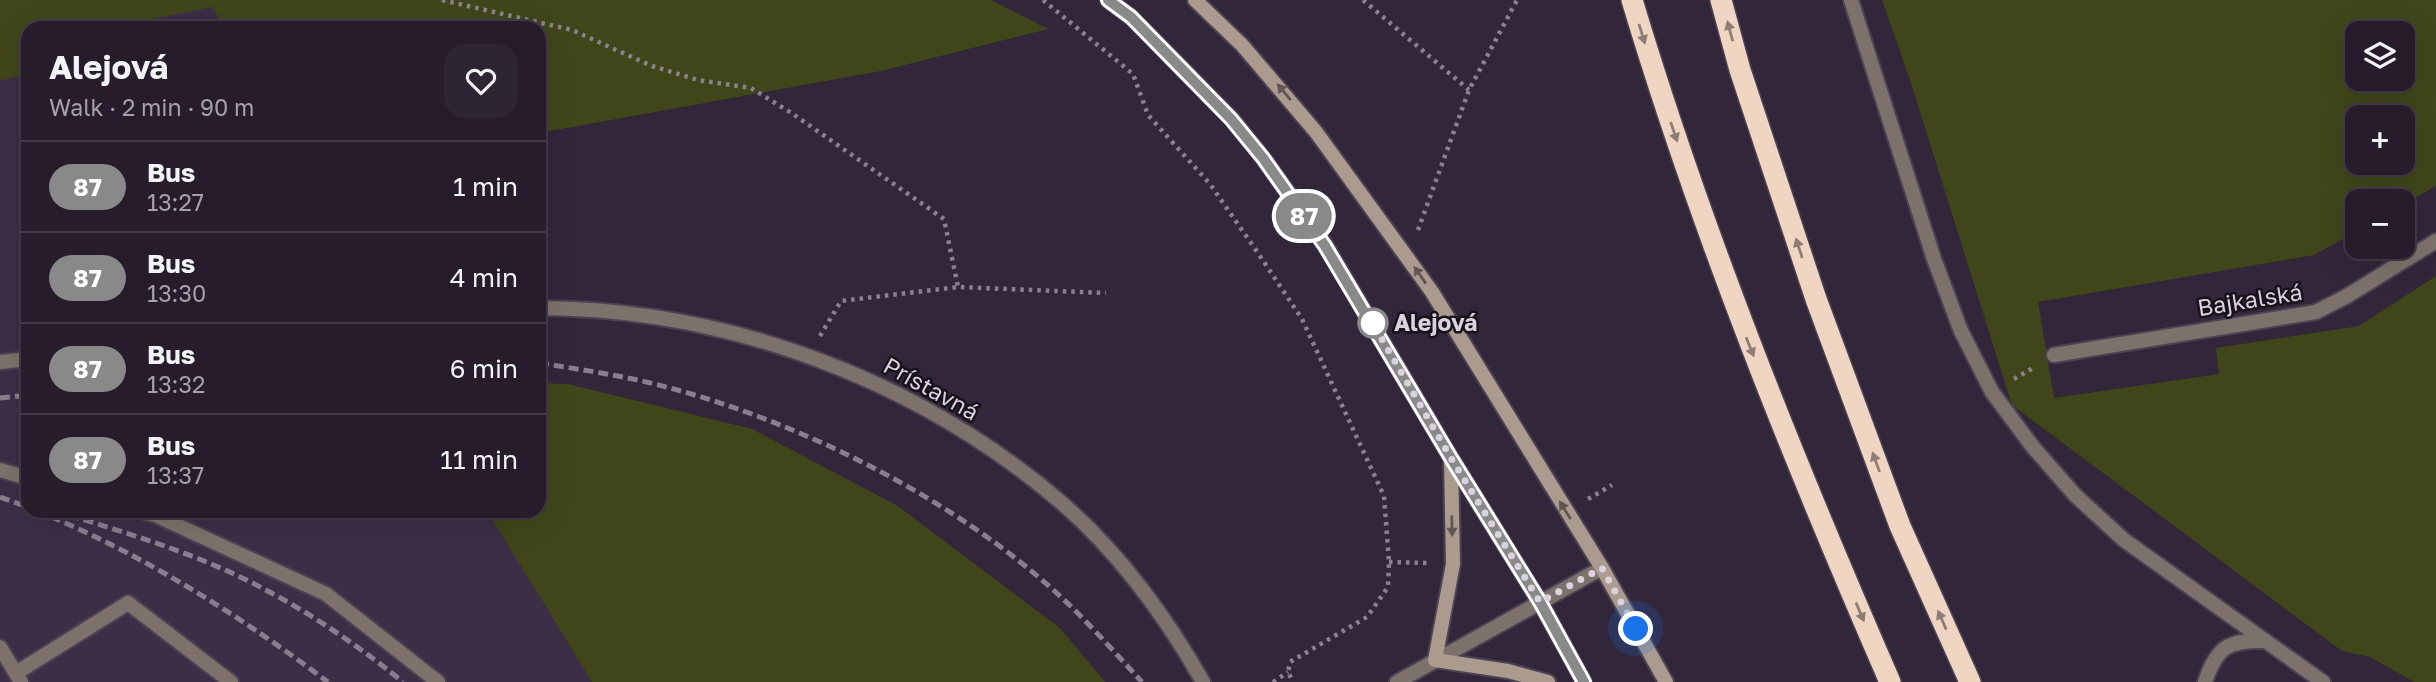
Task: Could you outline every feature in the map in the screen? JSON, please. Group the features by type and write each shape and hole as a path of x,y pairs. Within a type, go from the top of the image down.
{"highway":[{"path":"1632,0 1652,68 1740,322 1832,550 1890,682"},
{"path":"1721,0 1740,70 1825,324 1900,526 1970,682"}],"main road":[{"path":"1108,0 1131,17 1231,119 1263,158 1325,246 1540,602 1584,682"},
{"path":"1195,0 1242,46 1317,132 1432,292 1602,568 1666,682"},
{"path":"1451,458 1453,564 1435,660 1508,671 1548,682"}],"street":[{"path":"1851,0 1934,259 1961,331 1992,393 2033,447 2075,495 2124,540 2323,682"},
{"name":"Bajkalská","path":"2054,355 2316,312 2436,241"},
{"name":"Prístavná","path":"546,308 586,308 645,315 720,331 808,356 878,384 926,410 1018,468 1065,506 1120,562 1181,644 1203,682"},
{"path":"0,362 21,360"},
{"path":"0,470 21,476"},
{"path":"161,518 326,594 438,682"},
{"path":"1397,682 1602,568"},
{"path":"0,647 19,678 128,603 231,682"},
{"path":"2205,682 2211,664 2225,646 2242,640 2265,641"}],"path":[{"path":"442,0 533,21"},
{"path":"1043,0 1133,74 1148,115 1210,184 1302,319 1384,496 1388,587 1367,617 1290,662 1288,672 1293,682"},
{"path":"1363,0 1469,90"},
{"path":"1404,252 1419,228 1469,90 1517,0"},
{"path":"546,24 572,30 652,66 698,80 751,88 944,219 958,287"},
{"path":"808,356 841,301 958,287 1106,293"},
{"path":"1992,393 2054,355"},
{"path":"1587,500 1612,485"},
{"path":"1389,562 1436,564"},
{"path":"1273,682 1288,672"}],"shaded area":[{"path":"213,7 220,21 134,21"},
{"path":"21,40 21,518 491,518 592,682 0,682 0,44"}],"green space":[{"path":"0,0 991,0 1048,29 881,71 546,132 546,21 220,21 213,7 140,21 21,21 21,76 0,80"},
{"path":"1882,0 2436,0 2436,186 2415,198 2415,189 2345,189 2345,238 2314,255 2038,302 2054,398 2219,374 2216,348 2359,326 2436,276 2436,682 2414,682 2370,657 2342,651 2012,405 1911,83"},
{"path":"546,383 568,384 752,429 898,506 1061,629 1105,682 592,682 491,518 546,518"}],"railway":[{"path":"546,364 638,380 721,403 774,422 877,470 928,498 1020,562 1072,607 1142,682"},
{"path":"0,398 21,396"},
{"path":"0,497 21,504"},
{"path":"53,518 114,546 188,587 328,682"},
{"path":"77,518 167,547 255,584 321,622 403,682"}],"bus line":[{"name":"87","path":"1108,0 1131,17 1231,119 1263,158 1325,246 1540,602 1584,682"}],"place":[{"name":"Alejová","path":"1373,323"}],"route":[{"path":"1373,323 1368,315 1451,458 1540,602 1602,568 1636,629"}]}
